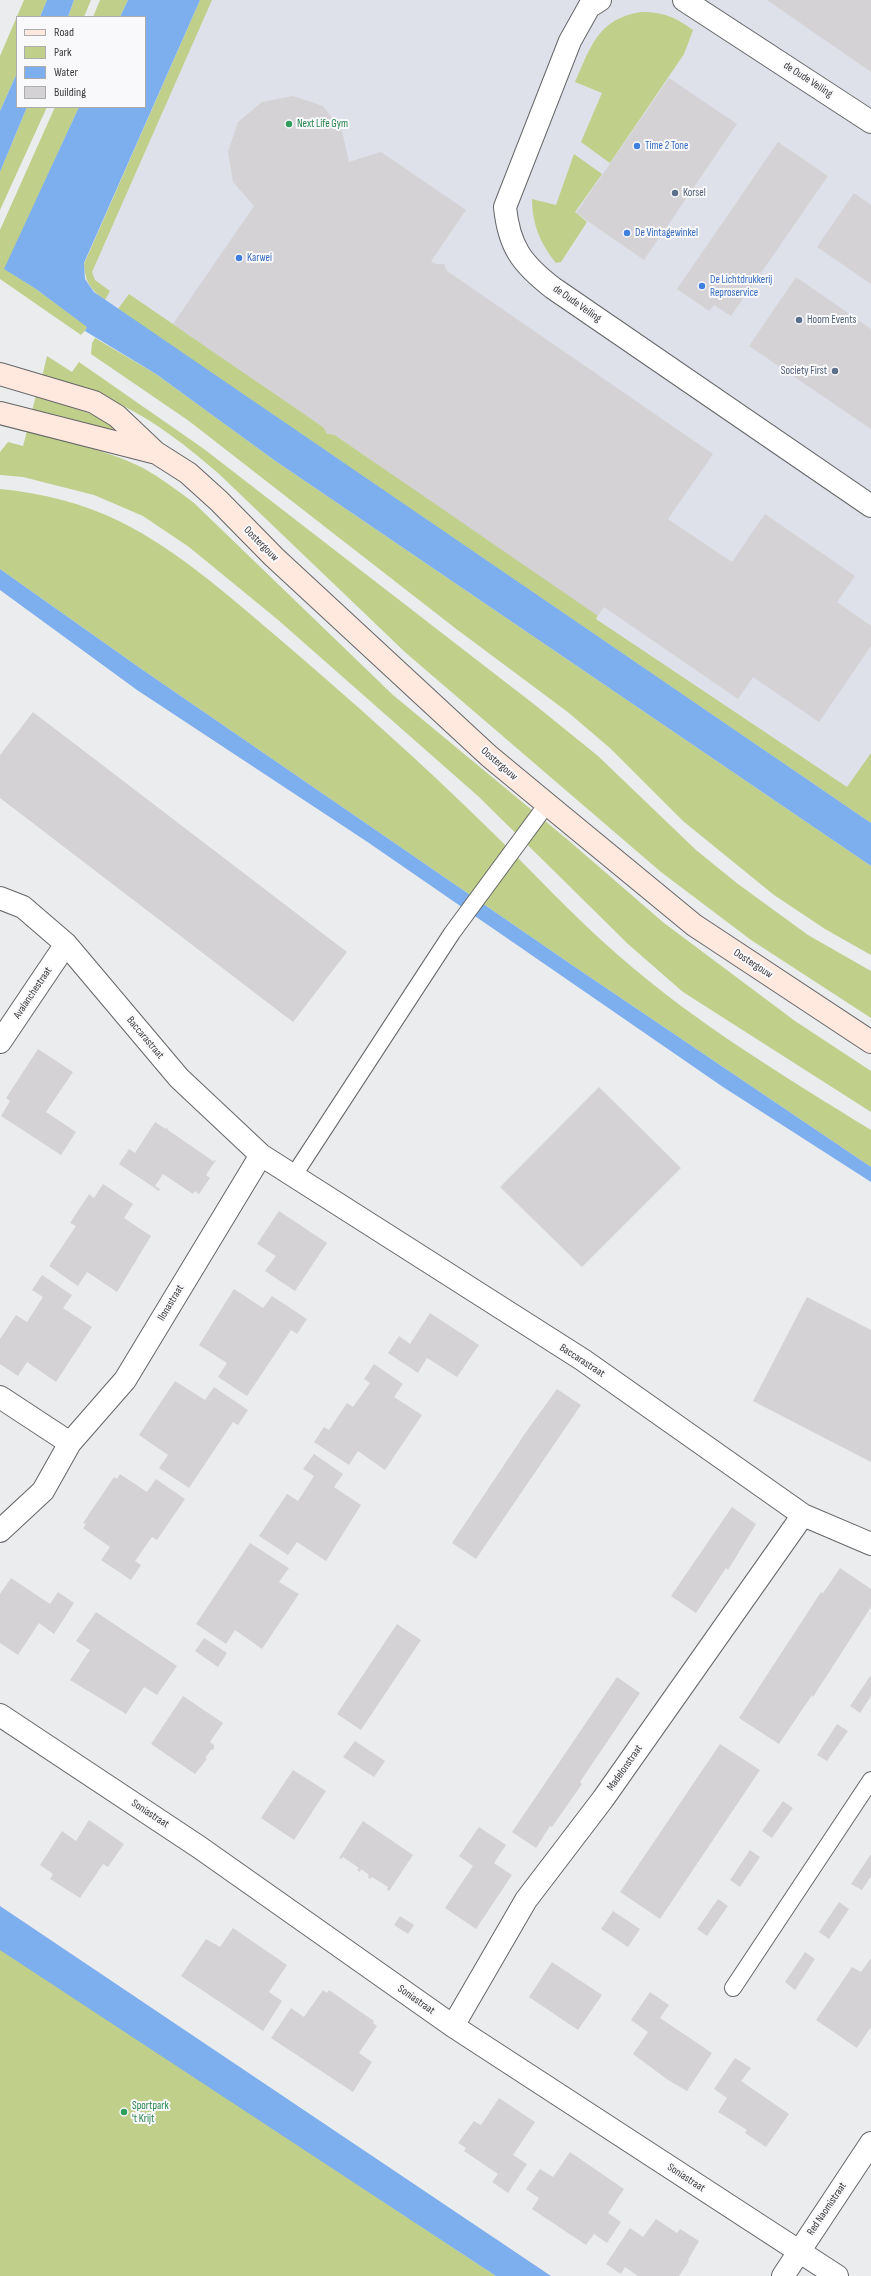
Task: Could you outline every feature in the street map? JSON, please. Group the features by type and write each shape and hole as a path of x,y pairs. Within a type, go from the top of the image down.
{"main road":[{"name":"Oostergouw","path":"0,374 94,402 117,416 155,452 188,473 214,496 274,557 483,751 694,926 871,1042"},
{"name":"Oostergouw","path":"0,413 155,452"}],"street":[{"name":"de Oude Veiling","path":"600,0 589,7 570,41 505,207 507,230 517,251 532,272 554,288 871,506"},
{"name":"de Oude Veiling","path":"684,0 871,122"},
{"name":"Baccarastraat","path":"0,898 23,907 66,944 179,1078 261,1155 583,1360 803,1515 871,1544"},
{"name":"Avalanchestraat","path":"0,1042 66,944"},
{"name":"Ilonastraat","path":"0,1531 43,1491 70,1444 125,1380 261,1155"},
{"path":"0,1397 70,1444"},
{"name":"Madelonstraat","path":"453,2026 526,1900 603,1799 803,1515"},
{"name":"Soniastraat","path":"0,1715 199,1846 453,2026 837,2276"},
{"name":"Red Naomistraat","path":"783,2276 871,2143"}],"lane":[{"path":"294,1176 452,933 547,804"},
{"path":"732,1988 871,1780"}],"shaded area":[{"path":"200,0 871,0 871,823 94,292 85,279 152,112"}],"green space":[{"path":"24,0 47,0 40,16 17,16"},
{"path":"74,0 91,0 84,16 68,16"},
{"path":"100,0 128,0 120,16 93,16"},
{"path":"200,0 212,0 92,272 95,280 110,291 105,300 89,284 84,264"},
{"path":"641,12 656,13 668,16 693,30 684,54 610,163 581,142 602,93 575,82 592,46 605,28 626,16"},
{"path":"16,19 16,75 0,111 0,56"},
{"path":"27,108 47,108 0,210 0,172"},
{"path":"55,108 79,108 5,269 36,289 88,327 81,335 0,279 0,230"},
{"path":"574,154 602,174 575,212 587,222 561,262 556,263 541,241 535,225 532,199 556,205"},
{"path":"129,294 598,615 596,619 847,787 871,753 871,823 118,309"},
{"path":"95,338 156,374 274,460 871,866 871,955 825,929 774,895 683,821 611,749 569,713 455,628 189,421 91,354 92,343"},
{"path":"47,356 72,372 79,362 204,449 535,705 598,756 696,850 738,884 808,935 871,971 871,1018 751,940 661,872 406,653 218,473 191,450 147,419 115,402 84,390 42,377"},
{"path":"36,395 103,418 114,427 111,431 32,411"},
{"path":"27,431 101,451 130,462 156,476 194,503 393,695 568,840 664,923 795,1021 871,1071 871,1112 683,992 628,944 479,797 277,619 189,547 143,516 94,495 23,477 0,475 0,452 8,442 23,446"},
{"path":"0,489 47,496 77,504 107,515 142,533 202,574 240,605 386,732 508,847 586,926 647,980 741,1048 871,1130 871,1167 575,967 140,668 0,569"},
{"name":"Sportpark 't Krijt","path":"0,1948 496,2276 0,2276"}],"water":[{"path":"47,0 74,0 68,16 40,16"},
{"path":"128,0 200,0 84,263 85,279 94,292 871,823 871,866 274,460 156,374 85,331 87,327 36,289 4,269 79,108 146,108 146,16 120,16"},
{"path":"16,75 16,108 27,108 0,172 0,111"},
{"path":"0,569 140,668 575,967 871,1167 871,1182 723,1087 366,841 137,690 0,590"},
{"path":"0,1906 551,2276 496,2276 0,1950"}],"building":[{"path":"767,0 871,0 871,72"},
{"path":"669,78 737,124 644,260 576,213"},
{"path":"293,96 323,106 342,131 349,162 381,152 466,210 431,261 436,264 444,264 447,271 713,454 668,519 732,562 765,514 855,576 837,602 871,626 871,646 819,722 753,677 738,699 604,607 598,616 335,435 327,434 323,427 173,324 254,206 233,182 228,152 238,122 262,102"},
{"path":"778,142 828,176 731,316 714,305 709,311 677,289"},
{"path":"854,193 871,205 871,284 817,247"},
{"path":"796,277 871,329 871,429 749,346"},
{"path":"33,712 347,952 293,1022 0,798 0,755"},
{"path":"38,1049 73,1072 46,1112 76,1132 61,1155 1,1116 10,1101 6,1098"},
{"path":"599,1087 681,1168 582,1267 500,1187"},
{"path":"155,1122 166,1129 167,1127 168,1130 213,1161 216,1160 206,1175 210,1178 199,1194 195,1191 193,1194 163,1174 155,1186 160,1189 159,1191 119,1164 129,1149 135,1153"},
{"path":"103,1184 133,1204 124,1218 151,1236 117,1292 87,1272 78,1286 49,1266 76,1226 70,1223 89,1194 94,1198"},
{"path":"279,1211 327,1243 295,1291 265,1271 276,1256 257,1244"},
{"path":"42,1275 72,1295 63,1308 92,1327 56,1382 27,1362 18,1376 0,1364 0,1339 16,1315 27,1322 43,1297 32,1290"},
{"path":"234,1289 263,1308 272,1296 307,1319 297,1334 291,1330 247,1396 218,1377 227,1363 199,1345"},
{"path":"807,1297 871,1330 871,1462 753,1401"},
{"path":"430,1313 479,1345 457,1377 427,1358 418,1373 388,1353 399,1336 410,1344"},
{"path":"374,1364 403,1384 394,1397 422,1415 385,1470 358,1451 349,1465 314,1442 324,1427 329,1430 347,1403 353,1407 370,1383 364,1379"},
{"path":"175,1381 205,1400 214,1387 248,1410 238,1425 233,1422 189,1488 159,1468 168,1455 139,1435"},
{"path":"557,1389 581,1405 476,1559 452,1543 526,1432"},
{"path":"314,1454 343,1474 334,1487 361,1505 326,1561 297,1542 288,1555 259,1536 287,1494 298,1501 314,1476 303,1469"},
{"path":"120,1474 147,1492 156,1479 185,1499 157,1540 152,1537 135,1561 141,1565 131,1580 101,1560 110,1547 83,1528 86,1524 83,1523 114,1477 117,1479"},
{"path":"732,1507 756,1524 728,1570 726,1568 696,1613 671,1596"},
{"path":"250,1543 289,1568 279,1582 299,1594 262,1649 235,1630 226,1644 196,1624"},
{"path":"840,1568 871,1589 871,1607 813,1697 812,1695 779,1744 739,1718 821,1592 823,1593"},
{"path":"11,1578 50,1604 58,1592 74,1603 54,1634 39,1623 18,1655 0,1643 0,1594"},
{"path":"96,1612 177,1666 157,1695 144,1687 126,1714 70,1680 90,1650 76,1641"},
{"path":"397,1624 421,1640 361,1730 337,1714"},
{"path":"204,1638 227,1653 218,1667 195,1651"},
{"path":"871,1675 871,1696 860,1713 850,1706"},
{"path":"617,1677 640,1693 580,1782 582,1784 552,1827 550,1826 536,1848 512,1832"},
{"path":"183,1696 223,1723 210,1742 214,1745 214,1749 211,1750 205,1758 207,1759 195,1774 151,1744"},
{"path":"837,1724 848,1731 827,1761 817,1755"},
{"path":"355,1741 385,1761 374,1777 343,1757"},
{"path":"720,1744 760,1770 660,1919 620,1892"},
{"path":"293,1770 326,1791 294,1840 261,1818"},
{"path":"783,1801 793,1808 772,1838 762,1831"},
{"path":"89,1820 124,1844 108,1867 103,1864 80,1898 50,1879 53,1874 40,1865 62,1831 76,1841"},
{"path":"363,1821 413,1855 389,1891 387,1890 388,1887 372,1877 370,1879 368,1877 369,1875 361,1869 360,1872 357,1870 359,1868 343,1857 341,1859 339,1858"},
{"path":"479,1827 506,1845 494,1863 512,1875 476,1929 445,1908 473,1866 459,1856"},
{"path":"750,1850 760,1857 740,1887 730,1880"},
{"path":"871,1854 871,1876 862,1890 851,1884"},
{"path":"718,1899 728,1906 707,1936 697,1929"},
{"path":"839,1902 849,1909 829,1939 819,1932"},
{"path":"613,1911 640,1929 628,1947 601,1929"},
{"path":"400,1916 414,1925 408,1934 394,1925"},
{"path":"233,1928 287,1965 269,1992 282,2001 263,2031 181,1976 206,1939 220,1947"},
{"path":"805,1952 815,1959 795,1990 785,1982"},
{"path":"871,1958 871,2027 857,2048 816,2020 852,1967 861,1972"},
{"path":"552,1962 602,1995 578,2030 529,1997"},
{"path":"323,1990 327,1993 329,1990 374,2021 373,2023 377,2026 359,2053 372,2062 353,2092 271,2038 291,2008 304,2017"},
{"path":"650,1992 669,2005 660,2018 712,2053 687,2091 668,2080 633,2054 648,2032 631,2020"},
{"path":"735,2058 751,2068 741,2081 789,2114 766,2147 745,2133 747,2130 718,2112 727,2098 714,2089"},
{"path":"499,2098 535,2122 513,2155 527,2164 508,2193 492,2182 498,2174 464,2151 466,2148 458,2143 474,2121 481,2125"},
{"path":"570,2152 624,2189 608,2213 621,2222 607,2243 594,2234 586,2245 532,2209 539,2198 526,2189 540,2169 553,2177"},
{"path":"656,2219 677,2233 680,2229 699,2241 688,2260 689,2261 679,2276 638,2276 625,2267 621,2274 606,2264 630,2228 643,2237"}],"place":[{"name":"Next Life Gym","path":"289,124"},
{"name":"Time 2 Tone","path":"637,146"},
{"name":"Korsel","path":"675,193"},
{"name":"De Vintagewinkel","path":"627,233"},
{"name":"Karwei","path":"239,258"},
{"name":"De Lichtdrukkerij Reproservice","path":"702,286"},
{"name":"Hoorn Events","path":"799,320"},
{"name":"Society First","path":"835,371"},
{"name":"Sportpark 't Krijt","path":"124,2112"}]}
